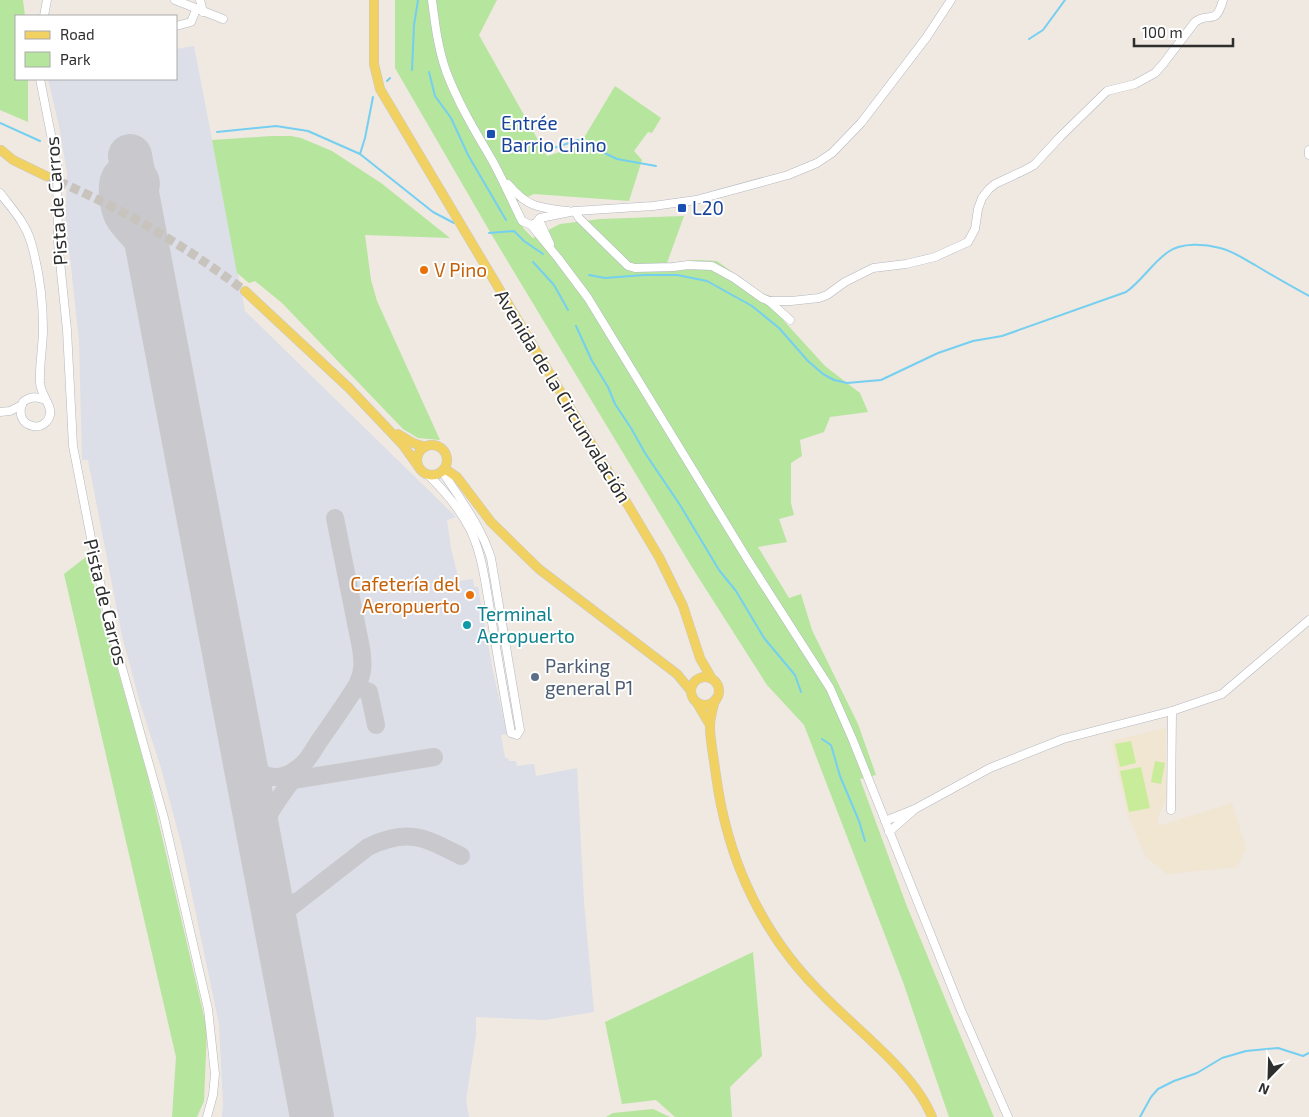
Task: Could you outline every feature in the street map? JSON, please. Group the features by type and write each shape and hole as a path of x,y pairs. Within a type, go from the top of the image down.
{"main road":[{"name":"Avenida de la Circunvalación","path":"374,0 374,64 380,89 659,557 683,606 700,658"},
{"path":"0,151 13,160 46,176"},
{"path":"245,291 315,355 382,422 408,450 418,466 427,474 435,475 444,470 447,456"},
{"path":"382,422 406,439 425,448"},
{"path":"418,466 421,450 429,446 438,446 445,452 455,467 460,481"},
{"path":"444,470 453,474 460,481 491,522 540,570 677,674 691,691 710,725"},
{"path":"700,658 718,689 710,725 716,784 728,836 748,890 769,929 791,960 814,986 910,1081 924,1099 932,1117"},
{"path":"691,691 697,680 700,658"},
{"path":"677,674 697,680 703,678 712,680"},
{"path":"697,703 709,704 716,700"}],"street":[{"path":"44,15 46,0"},
{"path":"175,0 223,19"},
{"path":"178,25 191,22 200,11 200,0"},
{"path":"432,0 437,36 446,70 462,108 498,172 524,224 531,225 536,224 540,219 574,211 653,206 696,200 788,175 817,163 837,148 860,123 926,38 951,0"},
{"path":"768,301 819,298 873,268 906,264 935,257 968,242 975,229 982,198 989,189 1034,164 1107,91 1135,84 1155,73 1198,19 1219,14 1223,0"},
{"name":"Pista de Carros","path":"40,80 57,165 58,242 66,316 73,446 98,574 119,658 164,818 208,1008 215,1074 213,1096 207,1117"},
{"path":"1309,150 1309,155"},
{"path":"498,172 516,193 540,210 540,219 557,256"},
{"path":"0,193 19,216 25,228 30,240 39,278 43,329 40,379 41,390 50,409 50,416 40,426 32,426 28,425 20,414 22,405 31,397 40,379"},
{"path":"520,215 522,208 534,206 574,211 628,266 635,268 688,265 712,266 768,301 790,320"},
{"path":"531,225 572,276 623,353 748,560 822,674 852,738 961,1010 1008,1117"},
{"path":"31,397 45,400"},
{"path":"2,412 22,405"},
{"path":"2,412 22,418"},
{"path":"427,474 449,497 466,522 476,545 485,585 511,733 517,735 520,730 491,558 467,507 444,470"},
{"path":"485,585 495,583"},
{"path":"885,821 916,809 990,768 1055,742 1172,711 1222,694 1309,620"},
{"path":"494,636 504,635"},
{"path":"503,690 513,687"},
{"path":"1171,810 1172,711"},
{"path":"889,832 916,809"}],"shaded area":[{"path":"194,46 245,311 456,517 447,520 451,548 459,581 473,579 474,587 478,587 492,667 507,734 501,735 505,758 508,758 509,761 516,761 517,766 534,764 536,776 577,768 584,902 594,1012 545,1020 476,1017 476,1035 466,1100 469,1117 222,1117 219,1024 182,847 122,636 88,460 82,460 79,341 70,257 65,237 67,173 48,80 178,80 178,49"},
{"path":"1166,728 1167,796 1158,818 1158,826 1232,803 1246,848 1237,867 1167,874 1146,857 1128,816 1111,741"}],"green space":[{"path":"0,0 23,0 25,15 15,15 15,80 28,80 28,122 0,110"},
{"path":"395,0 497,0 479,35 547,156 579,146 615,86 661,118 652,133 648,132 634,151 642,160 629,201 534,194 510,205 524,229 533,238 560,224 600,219 684,216 667,263 697,260 717,261 761,293 780,299 784,321 825,366 860,393 868,412 830,417 824,432 800,440 802,456 791,463 791,503 794,515 779,519 787,542 758,547 789,598 801,594 812,630 858,724 876,775 860,779 906,904 994,1117 949,1117 903,982 804,725 767,685 693,569 493,237 395,68"},
{"path":"271,136 301,138 332,151 381,183 450,238 365,235 371,280 377,301 440,440 418,438 403,429 282,303 255,281 249,283 237,273 212,140"},
{"path":"86,557 148,777 207,1029 204,1101 197,1117 172,1117 176,1057 64,574"},
{"path":"1131,741 1136,763 1120,767 1115,744"},
{"path":"1155,761 1165,763 1161,784 1151,782"},
{"path":"1141,767 1150,808 1129,812 1120,771"},
{"path":"753,952 762,1056 730,1087 732,1117 675,1117 656,1100 622,1104 605,1022"},
{"path":"653,1109 670,1117 606,1117 613,1113"}],"waterway":[{"path":"412,70 414,25 418,0"},
{"path":"1029,39 1043,30 1065,0"},
{"path":"429,72 435,96 451,118 468,155 506,220"},
{"path":"387,81 390,78"},
{"path":"360,154 373,97"},
{"path":"0,123 40,141"},
{"path":"217,132 276,126 308,131 360,154 433,212 454,223"},
{"path":"554,148 578,140 586,141 594,148 617,159 656,166"},
{"path":"489,233 514,231 524,241 543,254"},
{"path":"589,275 605,278 677,275 707,281 752,306 779,328 808,361 823,374 834,380 847,383 881,380 938,353 973,341 1002,336 1126,292 1168,252 1187,245 1208,246 1229,251 1309,296"},
{"path":"533,262 554,285 568,310"},
{"path":"576,326 615,404 645,453 680,505 719,570 736,591 764,638 795,675 801,692"},
{"path":"822,739 831,745 840,776 859,821 865,841"},
{"path":"1140,1117 1151,1097 1158,1089 1197,1073 1222,1058 1246,1051 1278,1048 1303,1056 1309,1053"}],"taxiway":[{"path":"140,213 150,189 151,184 148,174 136,164 130,163 117,167 111,174 108,187 109,203 113,218 146,258 154,284"},
{"path":"243,750 255,768 269,776 278,777 295,770 309,757 349,698 361,676 361,648 335,518"},
{"path":"354,691 360,688 369,692 376,725"},
{"path":"293,780 434,757"},
{"path":"260,843 269,814 298,772"},
{"path":"279,940 280,924 287,910 368,847 382,841 405,836 426,840 461,856"},
{"path":"269,891 281,901 288,903 296,902"}],"runway":[{"path":"130,156 312,1117"}],"tunnel":[{"path":"46,176 125,213 197,257 245,291"}],"place":[{"name":"Entrée Barrio Chino","path":"491,134"},
{"name":"L20","path":"682,208"},
{"name":"V Pino","path":"424,270"},
{"name":"Cafetería del Aeropuerto","path":"470,595"},
{"name":"Terminal Aeropuerto","path":"467,625"},
{"name":"Parking general P1","path":"535,677"}]}
